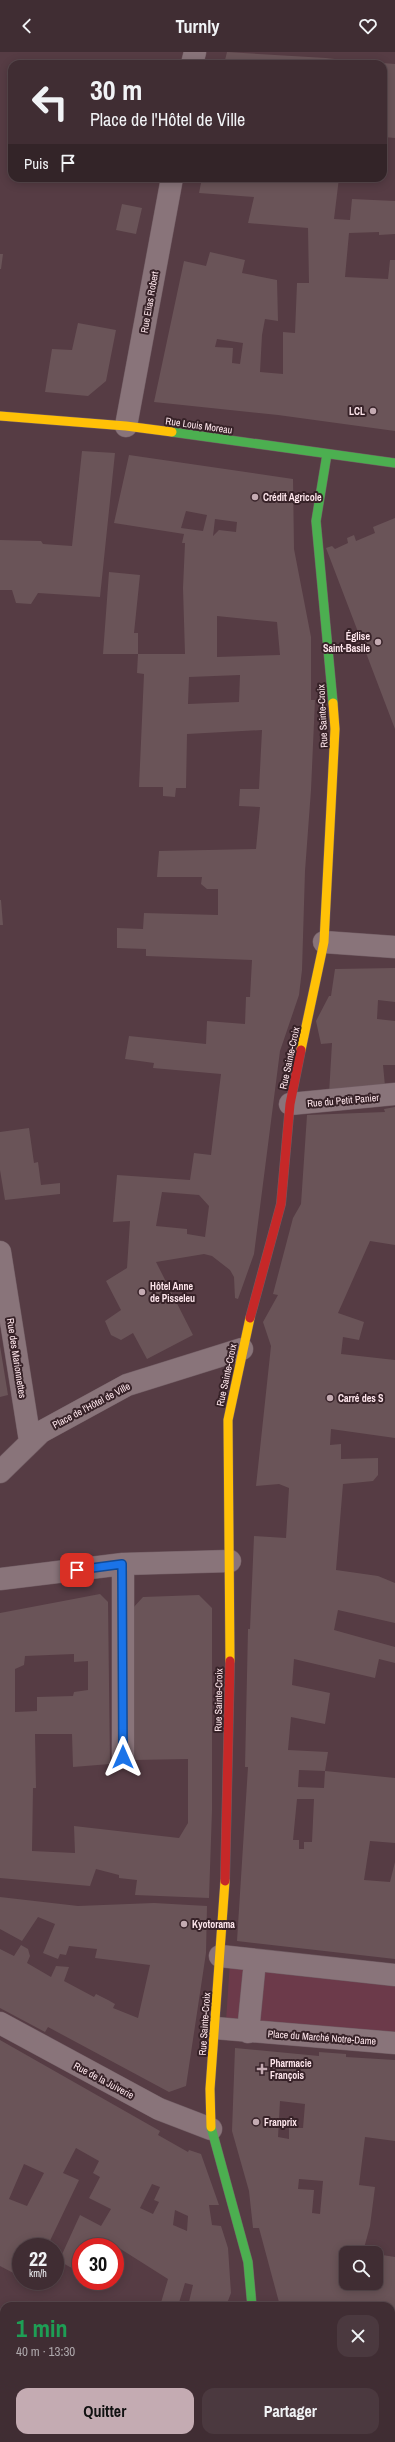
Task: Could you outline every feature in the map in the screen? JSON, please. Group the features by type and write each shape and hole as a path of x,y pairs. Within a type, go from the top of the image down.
{"street":[{"name":"Rue Elias Robert","path":"126,426 171,182"},
{"name":"Rue Louis Moreau","path":"0,416 126,426 395,463"},
{"name":"Rue Sainte-Croix","path":"252,2302 248,2262 211,2129 210,2089 220,1956 231,1606 228,1420 242,1349 281,1204 290,1104 324,942 335,729 316,521 327,454"},
{"path":"324,942 395,947"},
{"name":"Rue du Petit Panier","path":"290,1104 395,1094"},
{"name":"Rue des Marionnettes","path":"0,1252 30,1441"},
{"name":"Place de l'Hôtel de Ville","path":"0,1472 30,1441 41,1432 127,1384 242,1349"},
{"path":"0,1579 122,1564 230,1561"},
{"path":"122,1564 123,1757"},
{"path":"220,1956 395,1975"},
{"path":"248,2032 255,1961"},
{"name":"Rue de la Juiverie","path":"0,2023 159,2109 211,2129"},
{"name":"Place du Marché Notre-Dame","path":"215,2028 248,2032 395,2043"}],"shaded area":[{"path":"231,1946 395,1967 395,2052 225,2036"}],"building":[{"path":"227,52 344,60 225,60"},
{"path":"387,63 395,64 395,138 387,137"},
{"path":"201,182 339,182 334,219 350,220 352,199 395,201 395,234 379,235 379,232 349,233 345,277 388,279 390,260 395,260 395,431 278,415 154,402 184,261 206,266 210,252 245,260 242,273 277,280 278,321 265,319 262,335 260,372 283,374 283,332 295,333 297,283 309,283 308,228 248,223 254,197 199,193","holes":["217,339 243,343 240,364 232,363 233,348 215,347"]},
{"path":"122,204 142,208 136,234 116,230"},
{"path":"0,254 3,254 1,269 0,269"},
{"path":"78,323 116,330 106,381 88,396 45,392 52,349 72,350"},
{"path":"82,451 115,453 100,597 38,593 31,604 16,603 12,590 0,590 0,540 41,541 43,544 72,546"},
{"path":"129,455 293,479 294,549 311,637 311,700 315,700 311,790 305,871 302,970 299,995 280,1051 254,1254 238,1299 235,1298 234,1277 230,1270 212,1256 204,1254 156,1262 193,1335 147,1359 133,1333 121,1340 111,1335 105,1321 121,1310 106,1281 127,1268 130,1221 113,1222 117,1175 190,1180 194,1153 211,1155 221,1074 153,1068 154,1063 125,1059 129,1036 206,1044 207,1021 245,1024 246,997 250,997 252,960 146,956 146,949 117,948 117,928 143,929 144,913 218,915 218,889 207,889 201,884 202,877 157,877 159,851 256,849 260,807 239,806 240,789 259,789 262,730 187,734 186,788 176,788 175,797 163,796 163,787 139,787 144,674 137,673 138,654 185,654 183,588 185,543 182,543 184,534 114,523","holes":["186,511 207,515 203,531 181,528","215,519 237,522 236,532 219,530 213,536","217,616 277,622 280,655 217,657","240,675 239,702 188,704 189,677","162,1192 199,1195 209,1206 205,1237 187,1234 187,1229 156,1226"]},
{"name":"Église Saint-Basile","path":"395,518 395,729 326,548 332,546 335,549 348,543 347,538 354,535 356,541 375,533 373,527"},
{"path":"109,572 140,575 134,633 138,633 138,654 103,654"},
{"path":"1,900 3,925 0,925"},
{"path":"395,968 395,1002 378,1000 377,1019 395,1021 395,1065 383,1065 385,1086 329,1094 332,1043 321,1044 316,1021 329,996 331,996 335,969"},
{"path":"395,1107 395,1245 370,1241 338,1313 364,1322 359,1340 343,1337 341,1354 395,1360 395,1438 331,1429 330,1445 341,1444 341,1459 378,1458 378,1475 373,1481 343,1484 336,1570 378,1576 395,1583 395,1623 338,1610 334,1630 395,1647 395,1663 379,1659 375,1678 294,1659 292,1685 330,1693 325,1724 291,1717 288,1750 328,1752 325,1771 395,1778 395,1843 370,1841 364,1880 390,1882 395,1862 395,1959 237,1941 248,1767 245,1767 248,1629 250,1629 254,1536 286,1538 289,1488 279,1484 256,1486 271,1346 263,1322 278,1295 273,1294 293,1218 301,1204 307,1115 385,1112 384,1109","holes":["299,1770 325,1771 324,1788 298,1787","297,1799 314,1799 312,1842 304,1842 304,1849 299,1849 299,1840 293,1840"]},
{"path":"29,1128 34,1163 38,1162 41,1185 60,1183 60,1194 5,1200 0,1170 0,1132"},
{"path":"0,1346 8,1395 0,1397"},
{"path":"100,1594 108,1602 110,1764 73,1767 72,1734 35,1734 36,1788 33,1788 32,1851 75,1853 74,1826 179,1838 188,1823 188,1759 134,1760 132,1609 143,1597 199,1595 212,1608 212,1810 209,1898 135,1895 137,1880 119,1878 119,1875 96,1869 90,1886 0,1878 0,1613","holes":["74,1654 74,1662 88,1661 88,1690 74,1692 73,1696 37,1697 37,1711 15,1712 15,1669 24,1665 25,1656"]},
{"path":"0,1897 78,1906 154,1903 207,1906 206,1953 186,2086 169,2092 48,2027 45,2032 0,2008 0,1949 14,1956 21,1945 28,1949 30,1956 27,1963 51,1977 56,1966 69,1967 64,1981 94,1997 96,1994 108,2000 115,2004 113,2008 138,2018 150,1965 95,1958 97,1949 69,1946 66,1955 60,1954 58,1959 43,1953 55,1924 38,1917 22,1941 0,1929"},
{"path":"0,2040 160,2131 158,2135 188,2152 189,2150 201,2154 219,2205 209,2205 212,2225 221,2226 228,2248 231,2293 228,2302 189,2302 193,2285 185,2283 179,2302 161,2302 168,2279 124,2251 124,2238 72,2238 72,2268 64,2264 64,2250 80,2215 101,2226 111,2209 89,2198 100,2177 93,2173 99,2161 76,2148 63,2173 79,2180 51,2238 12,2238 12,2272 0,2266","holes":["24,2164 44,2173 27,2206 9,2199","152,2184 160,2187 154,2200 159,2202 153,2214 140,2208","175,2210 188,2216 187,2231 173,2225"]},
{"path":"235,2048 319,2056 319,2052 346,2054 346,2057 395,2060 395,2141 365,2137 359,2185 375,2187 370,2226 365,2246 339,2246 339,2290 383,2290 383,2255 395,2257 395,2302 279,2302 259,2228 253,2228 249,2191 232,2131","holes":["280,2101 305,2104 303,2128 289,2128 289,2139 278,2137","299,2179 323,2181 320,2214 312,2213 314,2190 298,2189"]}],"traffic: fast":[{"path":"172,432 395,463"},
{"path":"327,454 316,521 333,703"},
{"path":"211,2127 248,2262 252,2302"}],"traffic: slow":[{"path":"0,416 126,426 172,432"},
{"path":"301,1050 324,942 335,729 333,703"},
{"path":"230,1661 228,1420 250,1318"},
{"path":"211,2127 210,2089 225,1881"}],"traffic: jam":[{"path":"250,1318 281,1204 290,1104 301,1050"},
{"path":"225,1881 230,1661"}],"place":[{"name":"LCL","path":"373,411"},
{"name":"Crédit Agricole","path":"255,497"},
{"name":"Église Saint-Basile","path":"378,642"},
{"name":"Hôtel Anne de Pisseleu","path":"142,1292"},
{"name":"Carré des S","path":"330,1398"},
{"name":"Kyotorama","path":"184,1924"},
{"name":"Pharmacie François","path":"262,2069"},
{"name":"Franprix","path":"256,2122"}],"route":[{"path":"77,1570 122,1564 123,1757"}]}
